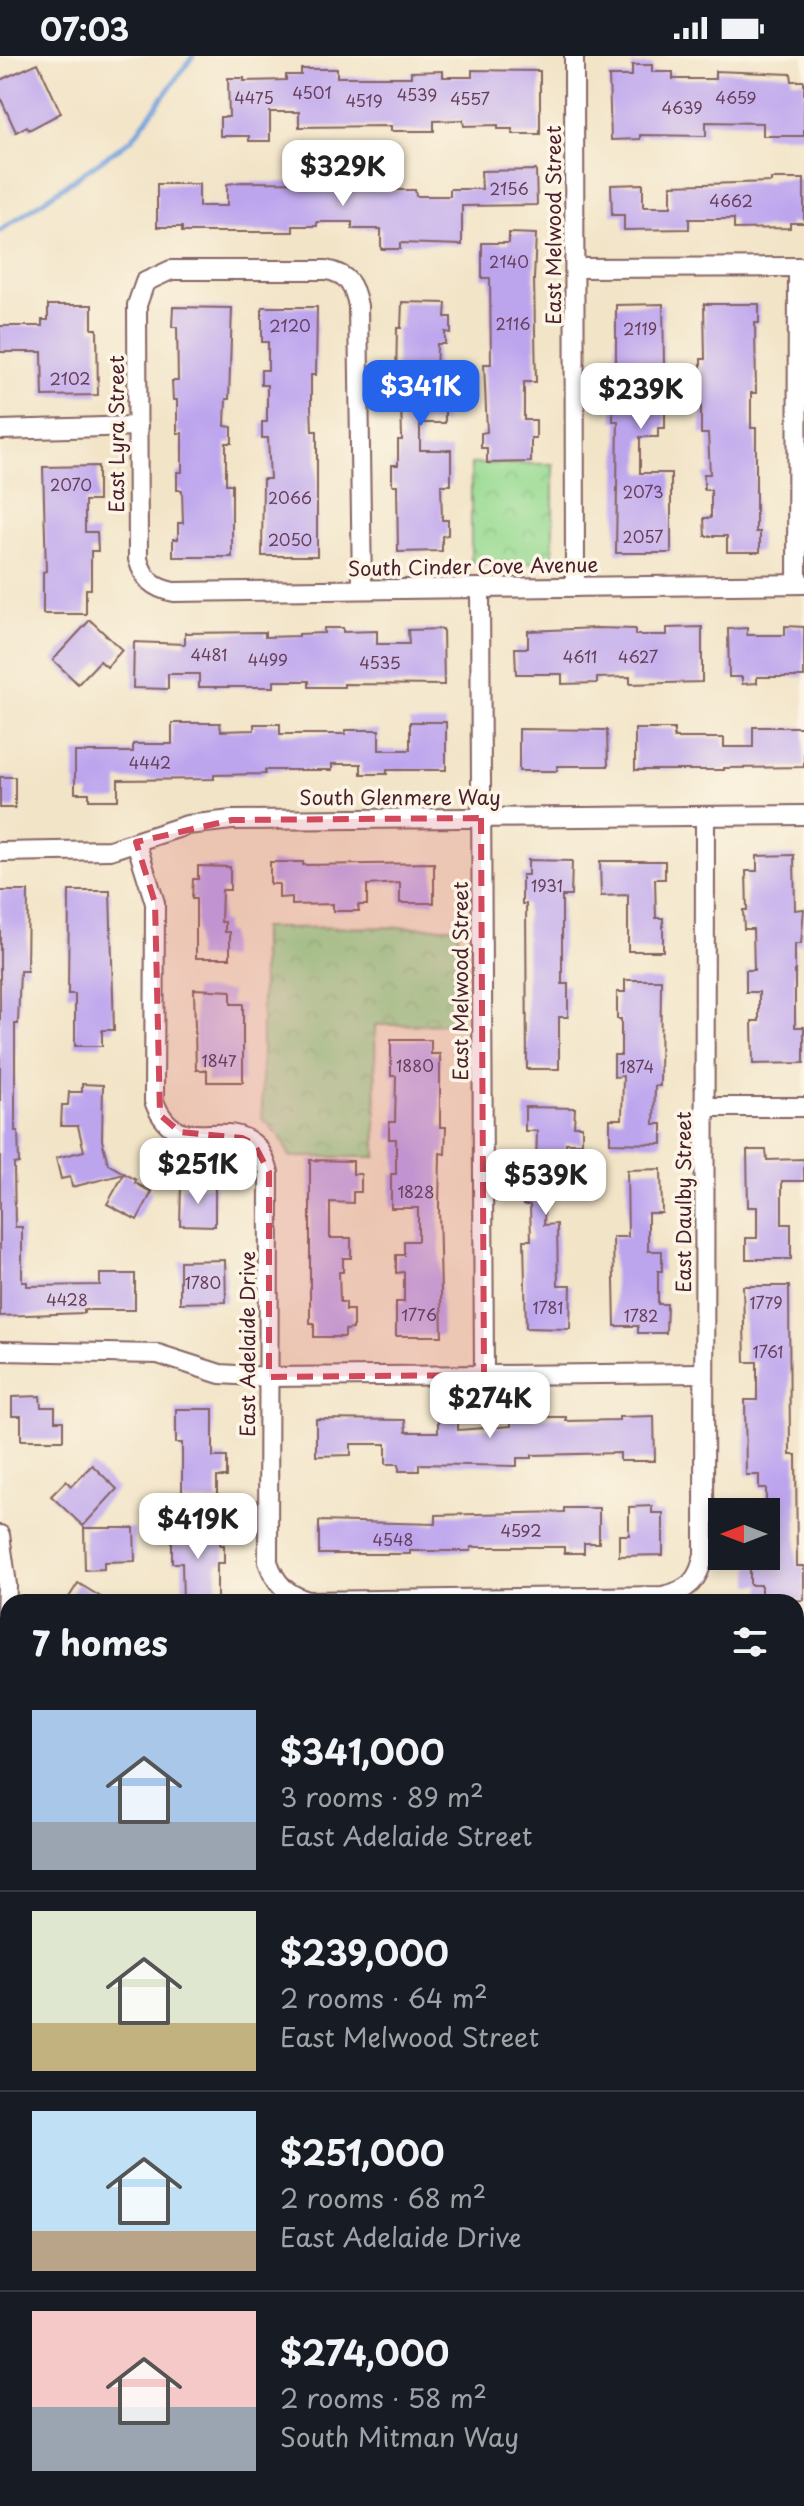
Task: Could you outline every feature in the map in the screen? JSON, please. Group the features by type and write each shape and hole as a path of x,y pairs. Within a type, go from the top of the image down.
{"street":[{"name":"East Melwood Street","path":"574,56 575,587"},
{"path":"575,268 801,267 801,584"},
{"name":"East Lyra Street","path":"150,584 138,559 137,305 145,282 171,270 326,270 348,279 358,306 362,589"},
{"path":"0,430 138,426"},
{"name":"South Cinder Cove Avenue","path":"150,584 174,592 801,584"},
{"name":"East Melwood Street","path":"480,588 484,1375"},
{"name":"South Glenmere Way","path":"0,852 110,850 187,825 232,820 804,815"},
{"name":"East Daulby Street","path":"673,1594 693,1584 701,1570 704,1554 705,817"},
{"name":"East Adelaide Drive","path":"136,842 155,903 154,1101 169,1126 180,1132 242,1138 254,1144 269,1172 268,1562 273,1577 290,1594"},
{"path":"705,1107 804,1107"},
{"path":"0,1351 158,1354 220,1374 269,1377 704,1373"},
{"path":"0,1535 7,1594"}],"highlighted area":[{"path":"481,818 484,1375 269,1377 269,1172 254,1144 242,1138 180,1132 160,1115 155,903 136,842 232,820"}],"green space":[{"path":"471,464 553,464 553,563 471,563"},
{"path":"458,927 458,1024 375,1025 376,1157 290,1157 280,1136 262,1118 262,928"}],"building":[{"path":"38,63 61,113 29,130 27,126 16,132 0,97 0,80"},
{"path":"632,65 652,65 652,72 673,72 673,79 715,79 715,71 791,74 792,81 804,81 804,136 763,136 763,123 706,122 706,136 640,135 640,139 611,140 609,76 632,76"},
{"path":"301,69 337,69 337,77 411,77 411,72 443,71 443,77 472,77 472,70 540,71 540,134 512,134 512,129 498,129 498,125 464,126 463,120 434,121 434,131 391,131 391,126 299,127 299,112 270,112 270,141 249,141 249,136 220,136 220,117 229,117 228,78 244,78 244,81 286,80 286,75 301,75"},
{"path":"536,170 537,205 462,206 462,245 400,243 400,249 381,249 381,229 352,229 352,222 293,226 293,232 182,232 182,227 157,227 157,184 199,184 199,206 227,206 227,184 241,182 371,183 371,190 415,190 416,196 450,196 450,189 482,189 481,171"},
{"path":"771,179 804,179 804,223 790,223 790,228 734,229 734,219 689,219 689,229 624,230 624,215 612,215 611,185 643,184 643,207 671,207 671,185 771,182"},
{"path":"509,233 536,234 536,382 524,382 524,420 536,420 536,438 531,438 531,462 487,463 487,448 481,448 481,433 487,432 484,364 491,364 490,278 482,278 482,243 509,243"},
{"path":"402,302 446,303 445,317 451,317 451,333 445,332 445,344 437,344 436,380 445,380 445,393 451,393 452,408 445,409 445,423 420,423 420,450 451,450 451,485 441,485 442,520 448,520 448,535 442,536 442,551 398,552 397,485 392,485 392,465 398,465 398,440 402,440 401,399 396,399 396,380 397,328 401,328"},
{"path":"663,304 664,365 671,365 671,380 665,380 665,428 658,428 658,437 640,437 640,473 671,473 671,553 616,553 618,421 613,421 613,402 621,403 621,371 616,371 616,305"},
{"path":"704,304 759,304 759,323 755,323 756,393 751,393 751,428 756,428 756,532 760,532 760,552 727,552 727,536 705,536 704,518 711,518 711,490 704,490 704,474 710,474 708,434 701,434"},
{"path":"48,305 92,305 92,329 97,329 98,395 43,396 42,352 0,352 0,326 42,326 42,320 48,320"},
{"path":"173,307 232,308 225,426 232,427 232,443 226,443 226,484 232,484 232,557 173,557 173,539 178,539 178,523 183,523 182,490 177,490 177,472 182,472 182,433 177,433 177,400 173,400 172,381 178,381 177,327 172,327"},
{"path":"262,307 317,307 316,375 311,375 311,407 312,431 317,431 317,556 262,556 263,479 270,479 268,438 262,438 262,422 267,422 267,385 261,385 261,370 268,370 268,342 262,342"},
{"path":"98,466 98,501 85,501 85,532 97,532 98,551 91,551 91,589 86,589 86,614 43,614 43,572 46,571 43,467"},
{"path":"90,620 122,650 107,667 100,661 78,684 53,660"},
{"path":"785,626 804,627 804,677 757,677 757,683 742,684 742,677 729,677 728,629 747,628 747,635 785,635"},
{"path":"702,627 702,682 630,684 630,677 597,678 597,683 562,684 562,674 516,674 515,648 528,648 528,631 635,629 635,635 667,635 667,628"},
{"path":"324,628 343,628 343,632 377,631 377,644 409,644 408,630 443,629 444,685 344,684 344,687 309,687 309,681 274,681 274,687 199,687 199,674 168,674 168,689 133,688 134,642 185,644 185,633 265,632 265,637 299,636 324,633"},
{"path":"410,722 446,722 446,770 387,770 387,774 361,774 361,764 332,764 332,770 265,770 265,774 214,775 214,779 118,780 118,800 89,800 89,793 75,793 75,752 133,752 133,744 172,744 172,723 220,723 221,731 254,730 254,724 280,724 280,734 345,734 345,730 379,730 379,750 410,750"},
{"path":"753,727 804,727 804,767 635,770 635,729 674,729 674,738 724,738 724,747 753,747"},
{"path":"519,729 607,730 608,766 557,766 557,771 519,771"},
{"path":"0,777 15,777 15,808 0,808"},
{"path":"794,855 795,910 804,909 801,944 795,944 795,1027 804,1027 804,1063 753,1064 752,1021 759,1021 759,992 746,992 746,970 754,970 753,929 744,929 746,871 757,871 757,856"},
{"path":"528,860 572,861 571,896 562,896 562,984 568,984 568,1017 559,1017 559,1069 527,1069 526,904 522,904 522,875 528,875"},
{"path":"600,861 665,861 665,879 655,879 656,918 663,918 663,951 628,951 628,895 601,896"},
{"path":"270,862 303,862 303,865 434,863 434,903 400,903 400,883 367,885 367,905 358,905 359,911 333,911 333,904 292,905 292,897 279,898 279,884 270,884"},
{"path":"198,866 230,867 230,890 222,890 221,922 225,922 225,932 230,932 230,958 196,958 196,899 192,899 193,879 198,879"},
{"path":"0,891 28,891 27,971 20,971 18,1024 15,1024 15,1131 18,1131 19,1163 14,1164 15,1227 22,1227 22,1282 27,1282 27,1286 100,1285 100,1274 135,1274 135,1310 0,1316"},
{"path":"69,891 110,891 114,1030 102,1030 102,1046 75,1046 75,994 68,994"},
{"path":"625,980 661,980 660,1086 655,1086 654,1124 662,1124 662,1144 610,1143 610,1119 622,1119 623,1076 614,1077 614,1055 621,1055 617,992 625,992"},
{"path":"194,989 231,991 231,1004 243,1004 243,1082 207,1082 207,1070 196,1070"},
{"path":"391,1040 431,1040 431,1054 440,1054 440,1127 446,1127 445,1154 440,1153 442,1336 396,1336 396,1302 404,1302 404,1272 396,1273 396,1255 404,1255 404,1241 418,1241 418,1208 391,1208 391,1174 396,1174 396,1139 389,1139 389,1122 395,1122 396,1076 391,1076"},
{"path":"82,1084 103,1085 102,1140 108,1164 136,1180 135,1183 152,1192 137,1220 107,1204 124,1174 72,1187 70,1177 61,1179 56,1158 84,1151 78,1126 61,1126 62,1105 68,1105 69,1092 82,1092"},
{"path":"525,1107 575,1108 574,1126 582,1126 582,1143 566,1143 565,1183 557,1183 557,1197 545,1197 544,1225 557,1224 558,1285 571,1285 570,1329 526,1328 524,1240 531,1240 530,1205 523,1205 523,1162 536,1162 537,1131 525,1131"},
{"path":"747,1150 766,1150 767,1160 804,1159 804,1181 782,1181 782,1224 791,1224 791,1259 746,1259 746,1238 757,1238 757,1207 748,1207"},
{"path":"310,1160 353,1161 353,1174 361,1174 361,1192 353,1192 353,1203 330,1202 330,1238 351,1238 351,1258 343,1258 343,1272 339,1272 340,1302 346,1302 346,1310 353,1310 353,1329 345,1330 345,1337 314,1337 314,1323 310,1323"},
{"path":"661,1169 662,1213 648,1213 648,1251 662,1251 662,1271 658,1271 658,1304 667,1304 666,1333 638,1333 638,1326 615,1326 613,1237 628,1237 627,1170"},
{"path":"215,1185 215,1226 180,1225 181,1186"},
{"path":"225,1260 226,1302 180,1303 180,1261"},
{"path":"743,1286 789,1286 790,1455 796,1455 797,1566 804,1566 804,1594 761,1594 761,1585 750,1585 750,1570 780,1570 780,1498 766,1498 766,1488 759,1488 759,1475 746,1475 745,1400 757,1400 757,1362 745,1362"},
{"path":"40,1396 41,1407 55,1407 55,1421 63,1421 63,1440 21,1440 21,1416 12,1416 12,1397"},
{"path":"176,1409 213,1409 213,1457 227,1457 227,1477 217,1477 217,1501 182,1501 182,1443 176,1443"},
{"path":"654,1416 655,1461 620,1461 620,1453 532,1455 532,1458 517,1458 517,1466 419,1464 419,1471 399,1471 399,1464 386,1464 386,1444 351,1444 351,1455 316,1456 316,1419 405,1420 406,1432 438,1432 438,1419 458,1418 458,1430 511,1426 511,1417 566,1417 566,1421"},
{"path":"92,1465 117,1489 83,1526 51,1496 66,1481 71,1486"},
{"path":"652,1506 652,1513 663,1513 663,1555 619,1556 619,1535 629,1535 629,1507"},
{"path":"564,1508 599,1508 599,1543 584,1543 584,1553 564,1553 564,1547 471,1547 471,1551 410,1551 410,1554 319,1554 319,1521 436,1524 436,1515 564,1512"},
{"path":"172,1527 220,1528 224,1563 217,1563 217,1594 183,1594 182,1563 172,1563"},
{"path":"84,1528 134,1528 135,1561 104,1562 104,1569 85,1570"},
{"path":"78,1583 96,1594 71,1594"}],"waterway":[{"path":"0,231 132,139 193,56"}]}
